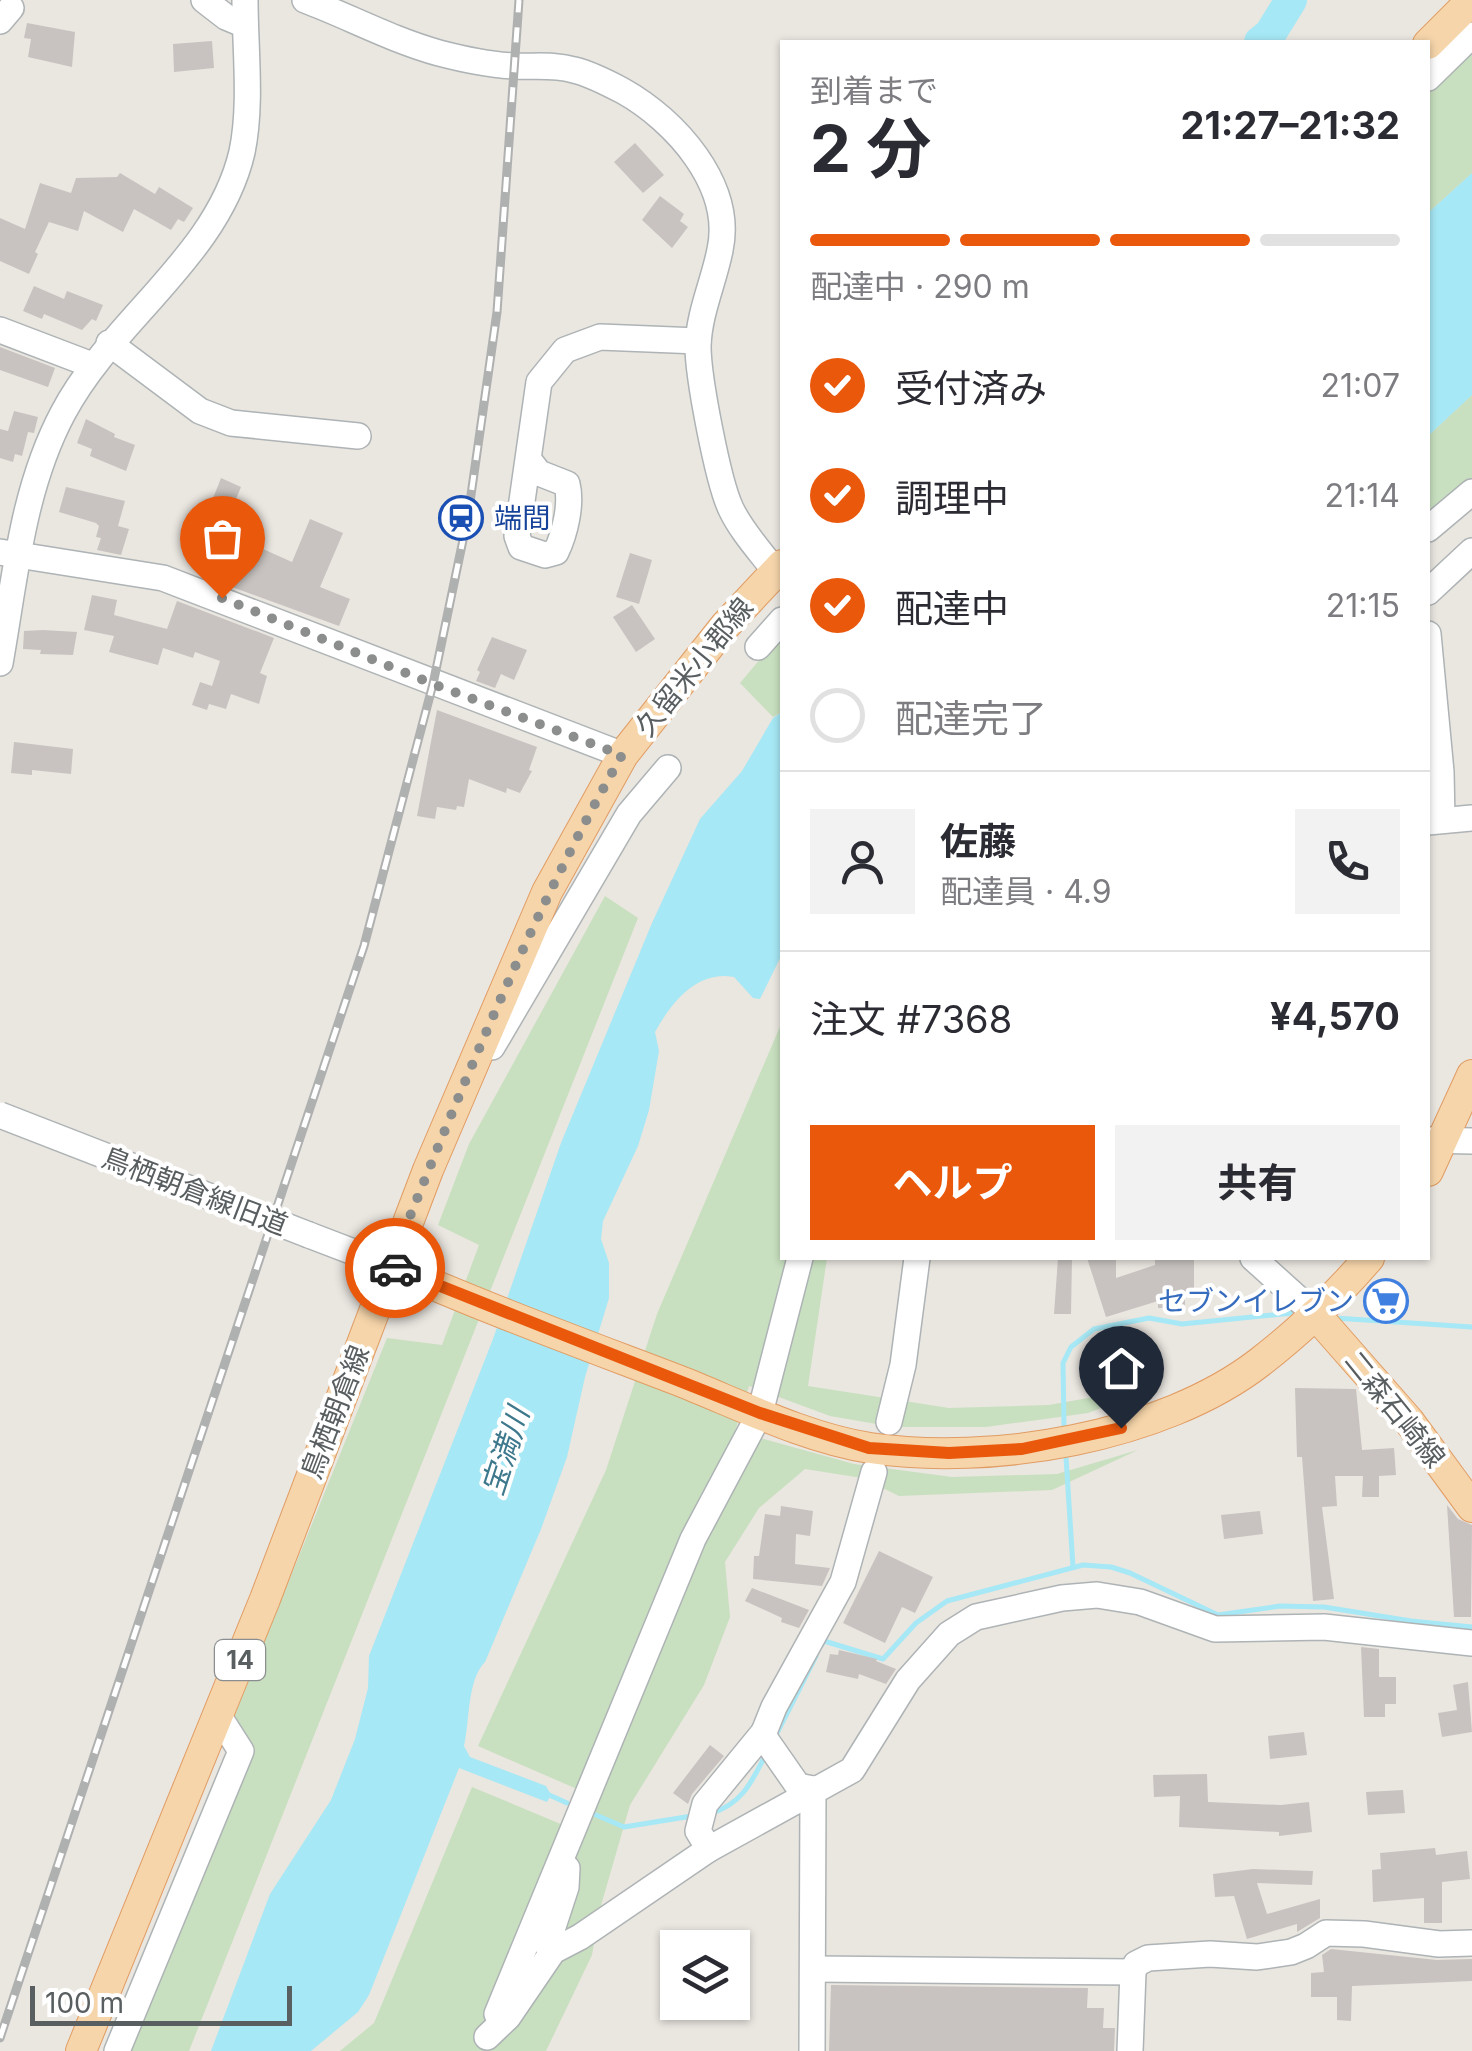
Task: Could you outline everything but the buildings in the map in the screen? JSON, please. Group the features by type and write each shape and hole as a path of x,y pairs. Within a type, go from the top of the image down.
{"main road":[{"path":"1430,42 1472,0"},
{"name":"久留米小郡線","path":"390,1266 547,892 622,755 724,626 779,568"},
{"path":"1430,1169 1447,1141 1472,1075"},
{"path":"390,1266 443,1290 829,1437 885,1449 967,1452 1022,1449 1090,1437 1153,1418 1208,1393 1259,1364 1367,1260"},
{"name":"鳥栖朝倉線","path":"81,2051 265,1599 390,1266"},
{"name":"二森石崎線","path":"1315,1314 1408,1420 1472,1507"}],"street":[{"path":"0,663 10,553 63,412 109,343 200,240 225,200 243,148 245,12 226,17 204,0"},
{"path":"305,0 440,53 507,66 574,70 627,94 666,123 696,157 713,186 722,216 721,247 698,341 699,368 729,506 743,530 779,568"},
{"path":"1430,76 1472,34"},
{"path":"0,330 92,365"},
{"path":"529,460 531,416 538,382 564,350 600,338 698,341"},
{"path":"109,343 200,411 231,423 358,436"},
{"path":"1430,528 1472,492"},
{"path":"1430,590 1472,552"},
{"path":"10,553 163,578 622,755"},
{"path":"758,647 780,622"},
{"path":"1430,655 1441,772 1435,821 1472,818"},
{"path":"450,1116 628,814 668,768"},
{"name":"鳥栖朝倉線旧道","path":"0,1115 390,1266"},
{"path":"484,2044 693,1539 753,1410 799,1260"},
{"path":"888,1422 903,1364 917,1260"},
{"path":"1255,1260 1315,1314"},
{"path":"709,1848 698,1831 704,1804 764,1732 843,1582 874,1472"},
{"path":"484,2044 508,2017 553,1951 580,1937 709,1848 852,1770 908,1680 949,1634 976,1617 1096,1595 1140,1602 1215,1629 1324,1628 1472,1643"},
{"path":"116,2051 240,1750 218,1715"},
{"path":"764,1732 798,1786 814,1790"},
{"path":"812,2051 814,1790"},
{"path":"553,1951 547,1945 566,1887 563,1854"},
{"path":"1130,2051 1133,1972 1136,1964 1148,1958 1290,1952 1326,1933 1439,1944 1472,1943"},
{"path":"814,1969 1133,1972"}],"green space":[{"path":"1472,47 1472,173 1430,211 1430,90"},
{"path":"1472,395 1472,478 1430,515 1430,434"},
{"path":"780,635 780,713 773,717 740,683"},
{"path":"605,896 638,918 189,2051 131,2051 247,1754 232,1722 387,1338 442,1345 479,1245 438,1225 469,1144"},
{"path":"780,1027 780,1260 827,1260 808,1386 949,1408 1049,1405 1161,1385 1088,1413 986,1427 894,1427 830,1416 749,1386 735,1431 854,1464 952,1477 1057,1474 1138,1450 1052,1490 899,1496 862,1478 805,1469 759,1508 725,1562 730,1617 704,1685 630,1805 600,1909 592,1955 546,2051 340,2051 374,2023 472,1787 563,1825 577,1789 478,1746 606,1470 657,1314"}],"water":[{"path":"1472,173 1472,395 1430,434 1430,211"},
{"name":"宝満川","path":"780,713 780,958 760,999 753,998 734,977 708,979 677,1000 655,1032 659,1051 649,1110 638,1146 603,1221 601,1239 609,1263 609,1298 585,1377 567,1457 541,1529 472,1690 464,1746 470,1757 546,1786 551,1795 547,1802 459,1768 369,1995 358,2012 311,2051 211,2051 270,1894 331,1800 355,1739 368,1688 369,1656 493,1339 561,1143 652,923 700,819 742,771 773,718"}],"waterway":[{"path":"1262,40 1291,0"},
{"path":"1064,1426 1063,1363 1071,1347 1094,1329 1149,1318 1182,1324 1293,1313"},
{"path":"1335,1318 1472,1327"},
{"path":"1066,1457 1073,1567"},
{"path":"821,1646 824,1641 883,1659 916,1623 947,1601 1083,1565 1130,1573 1218,1615 1280,1606 1324,1607 1472,1627"},
{"path":"776,1735 816,1656"},
{"path":"712,1813 739,1797 766,1754"},
{"path":"547,1794 567,1803"},
{"path":"596,1815 624,1827 692,1816"}],"railway":[{"path":"0,2038 364,946 433,684 468,516 497,312 519,0"}],"way so far":[{"path":"222,598 622,755 547,892 492,1014 390,1266 395,1268"}],"place":[{"name":"端間","path":"461,518"},
{"name":"セブンイレブン","path":"1386,1301"}],"route":[{"path":"395,1268 760,1413 869,1448 949,1453 1022,1449 1121,1428"}]}
